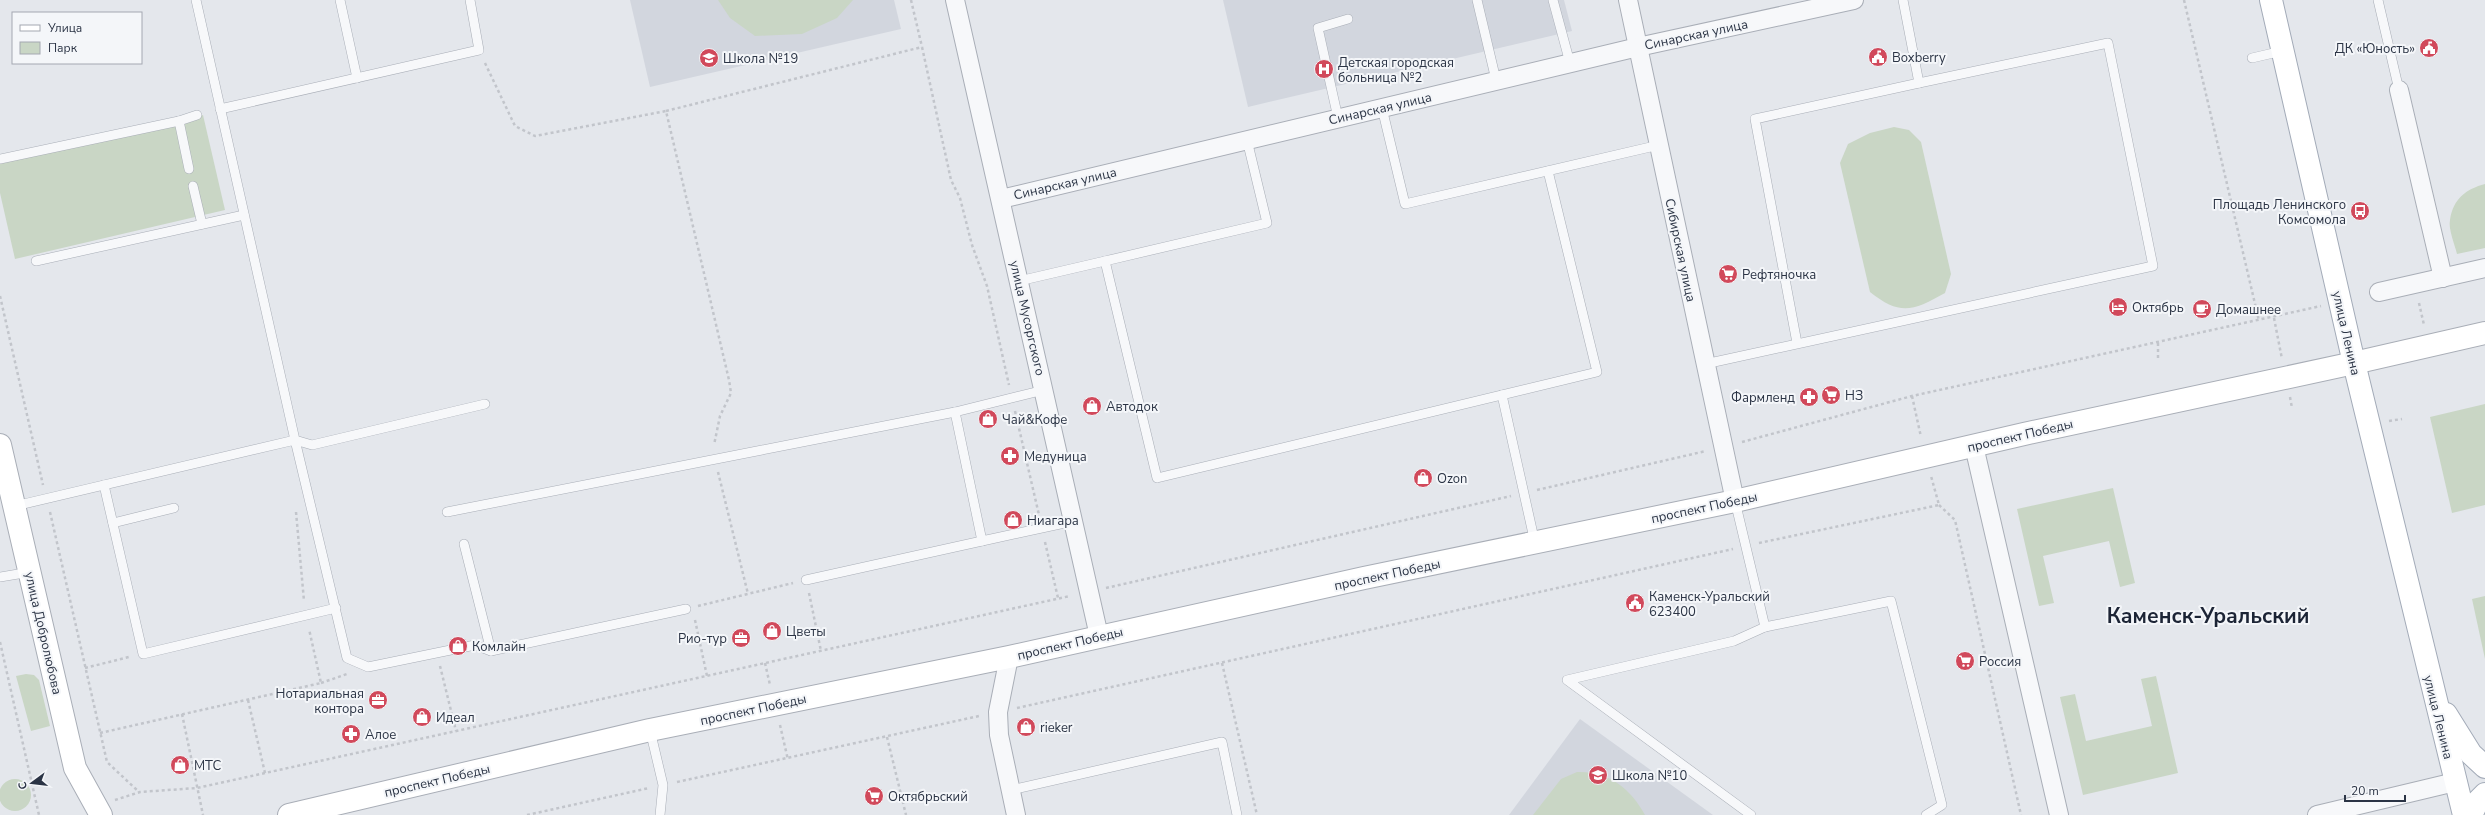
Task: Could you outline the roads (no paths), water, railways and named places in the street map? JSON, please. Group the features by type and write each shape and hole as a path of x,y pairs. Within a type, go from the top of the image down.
{"main road":[{"name":"улица Ленина","path":"2271,0 2339,302 2426,666 2464,815"},
{"name":"проспект Победы","path":"289,815 650,730 1009,657 1099,636 1735,501 1926,456 2354,364 2485,333"},
{"name":"улица Добролюбова","path":"0,445 75,768 94,812"},
{"name":"улица Ленина","path":"2426,666 2449,723 2470,754 2485,767"},
{"path":"2471,815 2478,801 2485,794"}],"street":[{"name":"улица Мусоргского","path":"955,0 1099,636"},
{"name":"Сибирская улица","path":"1628,0 1735,501"},
{"name":"Синарская улица","path":"1001,199 1638,46 1854,0"},
{"path":"2399,90 2443,278"},
{"path":"2379,292 2485,268"},
{"path":"1974,446 2059,815"},
{"path":"1009,657 998,712 999,735 1016,815"},
{"path":"2317,815 2455,782"}],"lane":[{"path":"196,0 295,440 347,658 368,667 475,645 491,651 689,608"},
{"path":"340,0 357,78"},
{"path":"220,109 479,50 470,0"},
{"path":"1477,0 1496,80"},
{"path":"1553,0 1570,63"},
{"path":"1903,0 1919,83"},
{"path":"2378,0 2399,90"},
{"path":"1338,118 1318,28 1348,19"},
{"path":"1705,364 1797,344 2152,266 2108,43 1755,119 1797,344"},
{"path":"2252,58 2282,51"},
{"path":"1382,108 1405,204 1659,145"},
{"path":"0,159 179,121 197,115"},
{"path":"179,121 189,169"},
{"path":"1019,282 1267,223 1247,140"},
{"path":"1105,261 1157,478 1597,372 1548,171"},
{"path":"193,186 202,224"},
{"path":"36,261 244,215"},
{"path":"447,512 956,412 1044,390"},
{"path":"1502,395 1535,543"},
{"path":"14,506 295,440 312,445 485,404"},
{"path":"956,412 982,541"},
{"path":"104,485 143,654 336,608"},
{"path":"1735,501 1744,546 1766,627"},
{"path":"113,523 174,508"},
{"path":"806,580 1074,521"},
{"path":"464,544 491,651"},
{"path":"0,577 30,572"},
{"path":"1751,815 1567,680 1734,641 1766,627 1891,601 1942,805 1926,815"},
{"path":"650,730 662,786 660,815"},
{"path":"1011,790 1222,742 1237,815"}],"place":[{"name":"ДК «Юность»","path":"2429,48"},
{"name":"Boxberry","path":"1878,57"},
{"name":"Школа №19","path":"709,58"},
{"name":"Детская городская больница №2","path":"1324,69"},
{"name":"Площадь Ленинского Комсомола","path":"2360,211"},
{"name":"Рефтяночка","path":"1728,274"},
{"name":"Октябрь","path":"2118,307"},
{"name":"Домашнее","path":"2202,309"},
{"name":"НЗ","path":"1831,395"},
{"name":"Фармленд","path":"1809,397"},
{"name":"Автодок","path":"1092,406"},
{"name":"Чай&Кофе","path":"988,419"},
{"name":"Медуница","path":"1010,456"},
{"name":"Ozon","path":"1423,478"},
{"name":"Ниагара","path":"1013,520"},
{"name":"Каменск-Уральский 623400","path":"1635,603"},
{"name":"Цветы","path":"772,631"},
{"name":"Рио-тур","path":"741,638"},
{"name":"Комлайн","path":"458,646"},
{"name":"Россия","path":"1965,661"},
{"name":"Нотариальная контора","path":"378,700"},
{"name":"Идеал","path":"422,717"},
{"name":"rieker","path":"1026,727"},
{"name":"Алое","path":"351,734"},
{"name":"МТС","path":"180,765"},
{"name":"Школа №10","path":"1598,775"},
{"name":"Октябрьский","path":"874,796"}],"district":[{"name":"Каменск-Уральский","path":"2208,616"}]}
